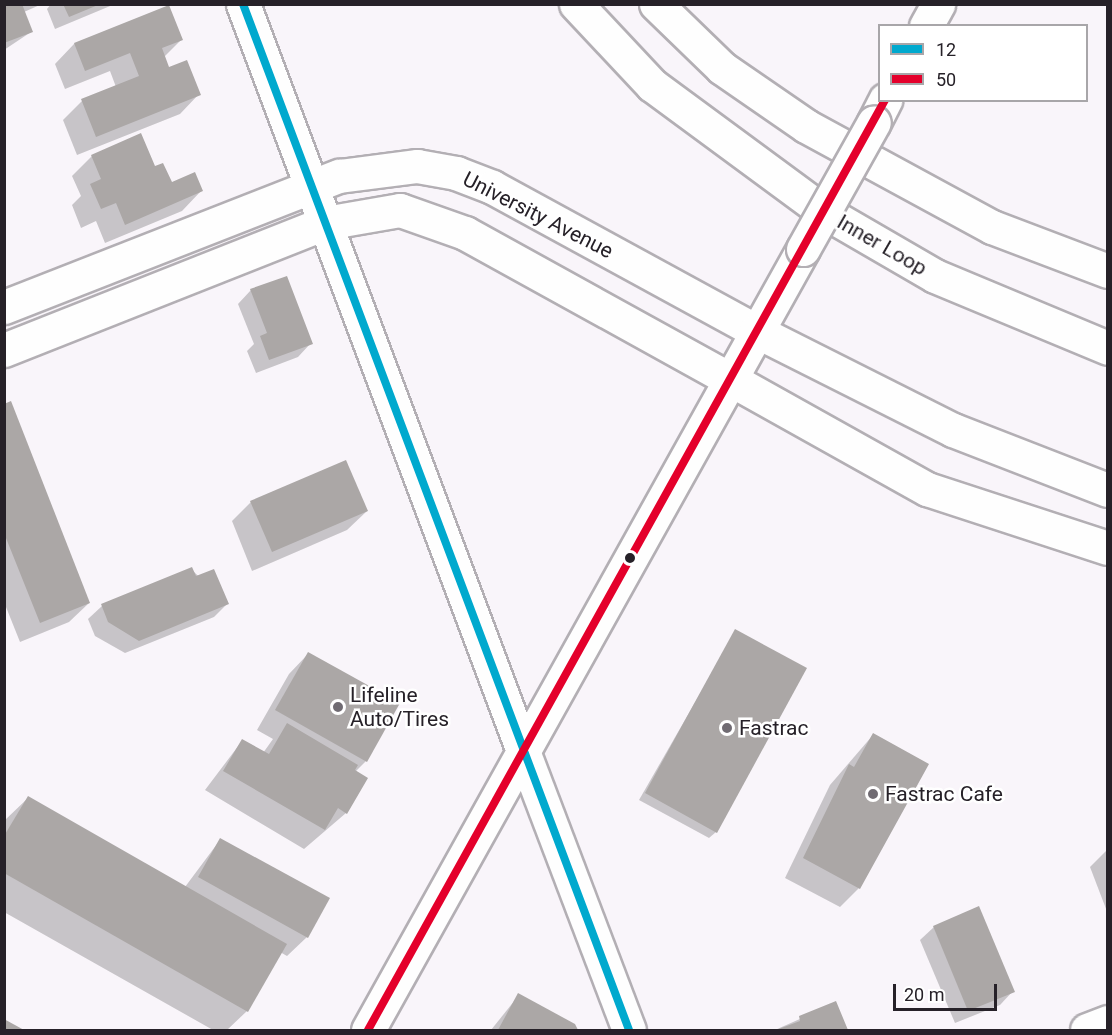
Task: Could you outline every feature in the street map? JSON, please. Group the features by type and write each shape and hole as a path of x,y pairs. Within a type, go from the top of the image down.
{"main road":[{"path":"243,4 629,1030"},
{"name":"Inner Loop","path":"576,4 652,85 823,211 935,276 1107,348"},
{"path":"656,4 722,68 825,138 992,227 1107,271"},
{"path":"927,24 938,4"},
{"path":"368,1030 880,111"},
{"name":"University Avenue","path":"4,308 311,186 390,166 456,173 756,331 953,430 1107,490"},
{"path":"4,350 324,223 379,210 421,213 927,489 1107,548"},
{"path":"1087,1030 1107,1022"}],"building":[{"path":"4,4 22,4 33,32 4,43"},
{"path":"63,4 98,4 98,5 69,17"},
{"path":"169,5 183,40 162,48 169,67 187,60 201,95 96,137 81,99 139,76 130,53 85,71 74,43"},
{"path":"141,133 155,166 163,163 172,182 195,172 203,191 125,225 116,203 101,209 90,184 101,179 91,155"},
{"path":"287,276 313,344 269,360 260,336 267,333 250,289"},
{"path":"11,401 90,603 40,623 4,533 4,404"},
{"path":"346,460 368,511 272,552 250,501"},
{"path":"192,567 196,576 214,569 229,604 139,641 108,622 101,604"},
{"path":"735,629 807,668 717,833 645,793"},
{"path":"308,652 400,703 367,762 275,710"},
{"path":"287,723 358,765 355,770 368,778 347,814 338,808 325,830 223,771 242,739 269,754"},
{"name":"Fastrac Cafe","path":"873,733 929,764 860,889 803,858 849,764 854,767"},
{"path":"28,796 287,944 248,1012 4,873 4,836"},
{"path":"220,838 330,898 308,938 198,877"},
{"path":"979,906 1015,992 968,1011 933,926"},
{"path":"518,993 575,1024 578,1030 498,1030"},
{"path":"836,1001 848,1030 776,1030 800,1021 799,1016"},
{"path":"4,1019 24,1030 4,1030"}],"transit line":[{"name":"12","path":"243,4 629,1030"},
{"name":"50","path":"368,1030 884,102"}],"place":[{"name":"Lifeline Auto/Tires","path":"338,707"},
{"name":"Fastrac","path":"727,728"},
{"name":"Fastrac Cafe","path":"873,794"}]}
